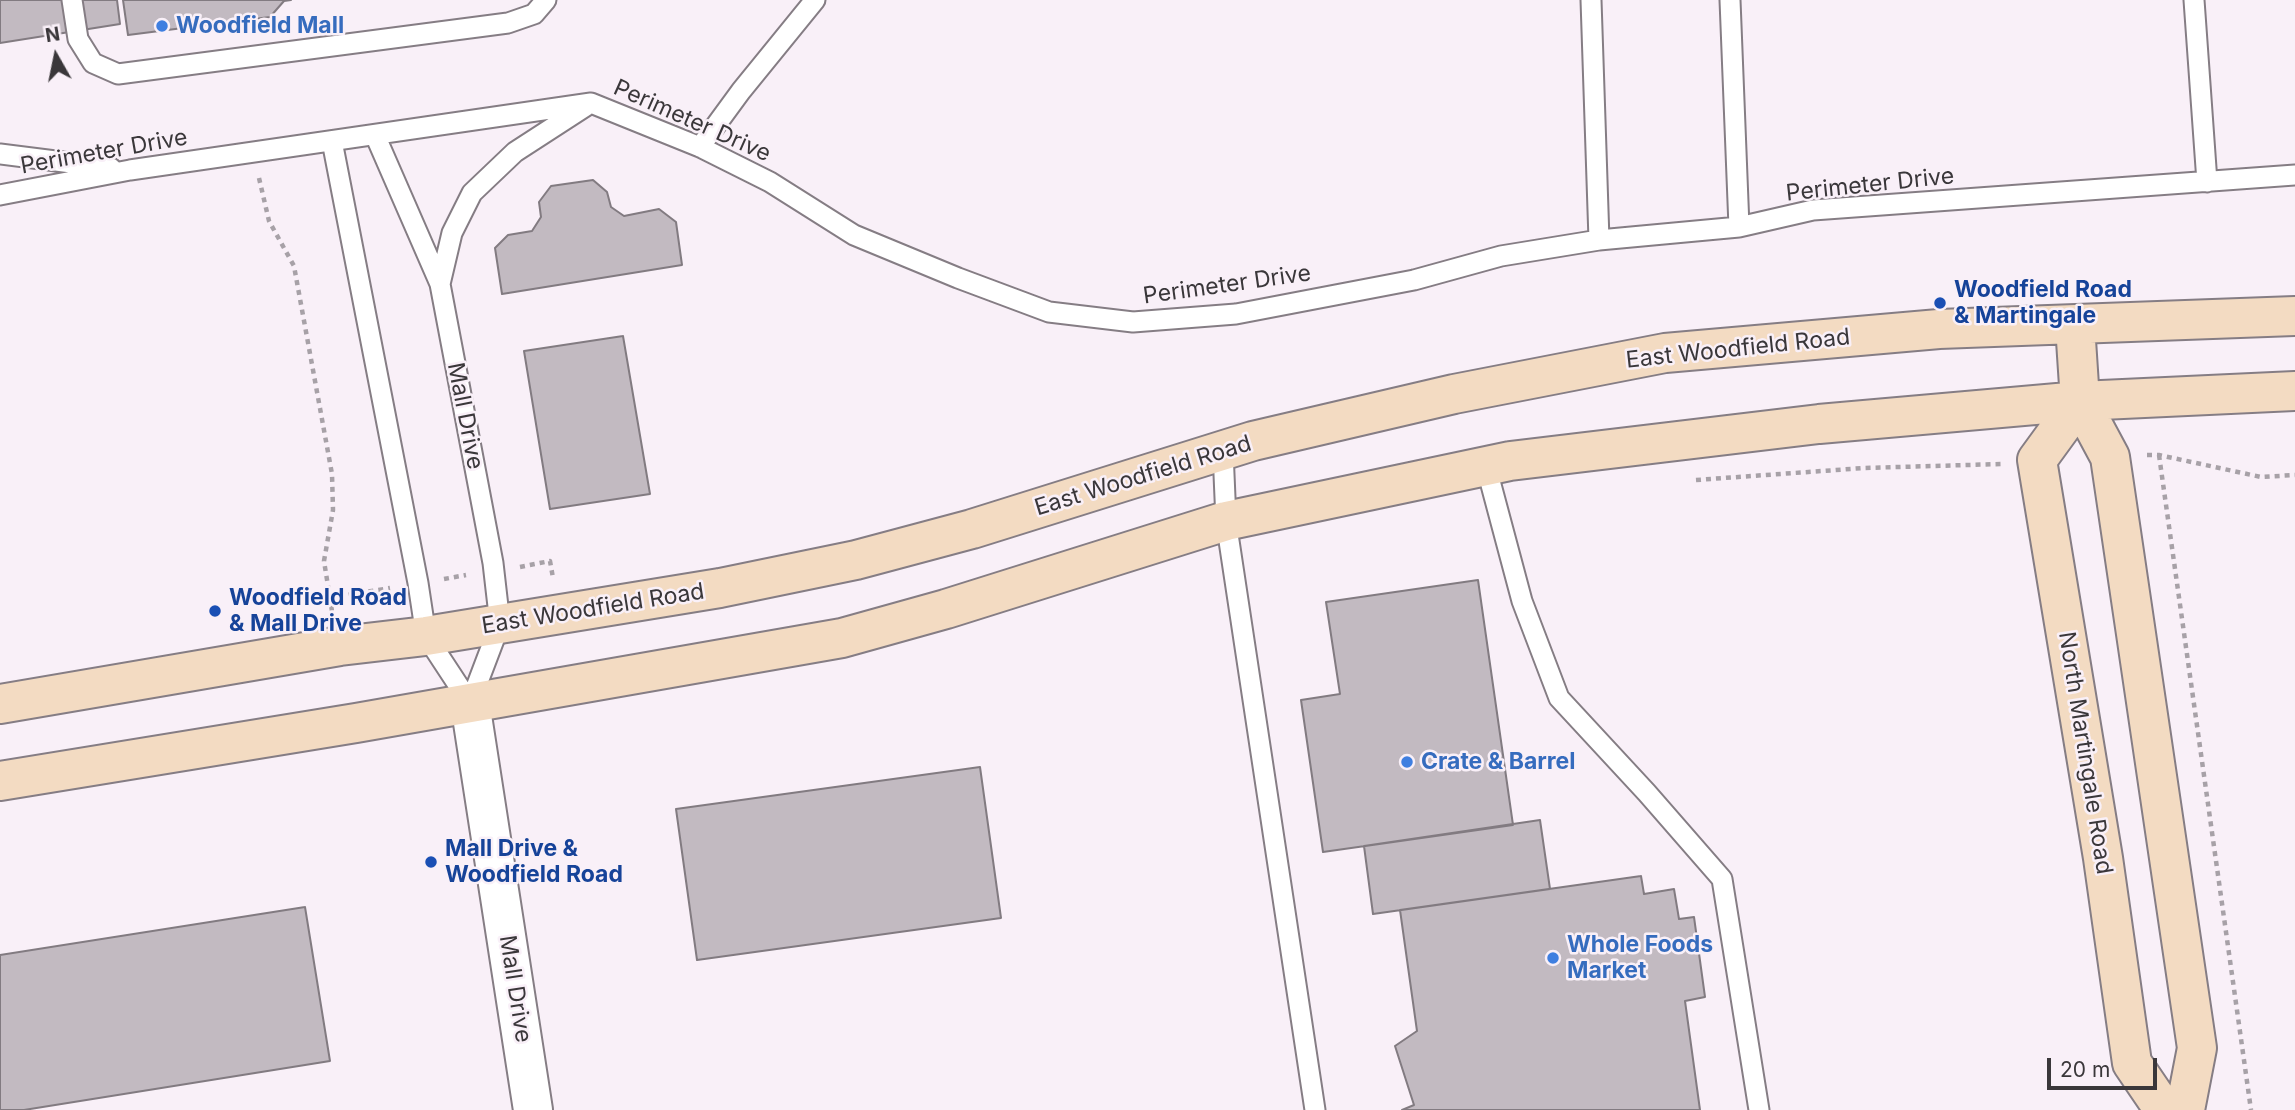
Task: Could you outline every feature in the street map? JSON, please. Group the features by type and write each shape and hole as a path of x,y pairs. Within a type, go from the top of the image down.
{"street":[{"name":"East Woodfield Road","path":"0,705 340,646 426,636 720,588 856,560 972,529 1253,441 1454,394 1665,353 1938,329 2295,316"},
{"path":"2075,325 2081,401 2110,457 2197,1048 2185,1110"},
{"path":"0,781 842,638 946,609 1226,521 1510,461 1819,424 2081,401 2295,391"},
{"name":"North Martingale Road","path":"2081,401 2037,460 2104,858 2132,1063 2164,1110"},
{"name":"Mall Drive","path":"470,703 533,1110"}],"lane":[{"path":"72,0 78,39 93,63 118,74 508,23 534,14 546,0"},
{"path":"700,147 741,91 815,0"},
{"path":"1591,0 1599,240"},
{"path":"1730,0 1739,227"},
{"path":"2194,0 2207,182"},
{"path":"440,284 452,233 472,193 515,152 591,103"},
{"name":"Perimeter Drive","path":"0,195 130,170 591,103 700,147 770,182 854,235 947,273 1049,312 1133,322 1236,314 1414,280 1501,256 1599,240 1739,227 1813,210 2295,176"},
{"name":"Mall Drive","path":"376,135 440,284 493,563 500,624 470,703"},
{"name":"Mall Drive","path":"332,141 426,636 470,703"},
{"path":"0,154 130,170"},
{"path":"1223,451 1226,521 1315,1110"},
{"path":"1486,466 1522,601 1559,698 1722,879 1759,1110"}],"path":[{"path":"265,206 269,220 294,266 332,474 333,510 324,561 329,598"},
{"path":"2251,1110 2159,455 2261,477 2295,475"},
{"path":"1684,481 1864,468 1996,464"}],"building":[{"path":"0,0 117,0 120,24 0,43"},
{"name":"Woodfield Mall","path":"123,0 291,0 284,1 270,17 128,35"},
{"path":"593,180 607,192 611,207 624,216 659,209 676,222 682,265 502,294 495,248 508,235 532,231 541,217 539,202 551,186"},
{"path":"623,336 650,494 550,509 524,351"},
{"name":"Crate & Barrel","path":"1478,580 1513,825 1323,852 1301,700 1340,694 1326,602"},
{"path":"980,767 1001,918 697,960 676,809"},
{"path":"1540,820 1550,889 1373,914 1364,846"},
{"name":"Whole Foods Market","path":"1641,876 1644,894 1674,889 1679,919 1694,917 1705,997 1685,1001 1700,1110 1402,1110 1414,1105 1395,1046 1417,1031 1400,910"},
{"path":"305,907 330,1061 24,1110 0,1110 0,955"}],"place":[{"name":"Woodfield Mall","path":"162,26"},
{"name":"Woodfield Road & Martingale","path":"1940,303"},
{"name":"Woodfield Road & Mall Drive","path":"215,611"},
{"name":"Crate & Barrel","path":"1407,762"},
{"name":"Mall Drive & Woodfield Road","path":"431,862"},
{"name":"Whole Foods Market","path":"1553,958"}]}
